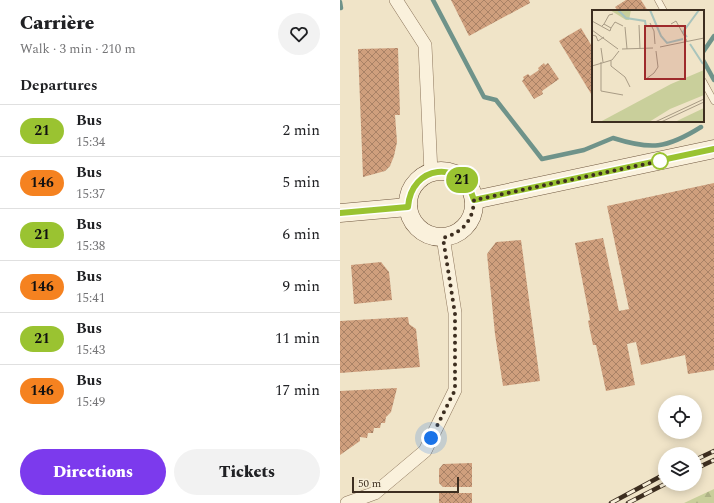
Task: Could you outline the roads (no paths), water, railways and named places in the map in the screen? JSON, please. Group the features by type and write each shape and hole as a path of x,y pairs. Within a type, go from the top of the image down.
{"street":[{"path":"396,0 425,45 430,173"},
{"path":"474,200 714,149"},
{"path":"430,173 450,173 458,177 471,191 474,200 470,221 463,229 454,235 443,238 423,232 416,226 410,217 408,207 409,196 413,186 421,178 430,173"},
{"path":"340,213 408,207"},
{"path":"347,503 375,493 425,451 455,390 455,314 443,238"}],"lane":[{"path":"658,0 663,10"},
{"path":"704,83 714,101"}],"waterway":[{"path":"433,0 484,97 496,100 542,159 584,150 613,138 648,146 668,143 678,140 701,127"},
{"path":"340,2 341,8"},
{"path":"704,51 714,36"},
{"path":"704,62 714,80"}],"railway":[{"path":"702,457 714,451"},
{"path":"702,466 714,460"},
{"path":"611,503 658,478"},
{"path":"628,503 658,488"}]}
